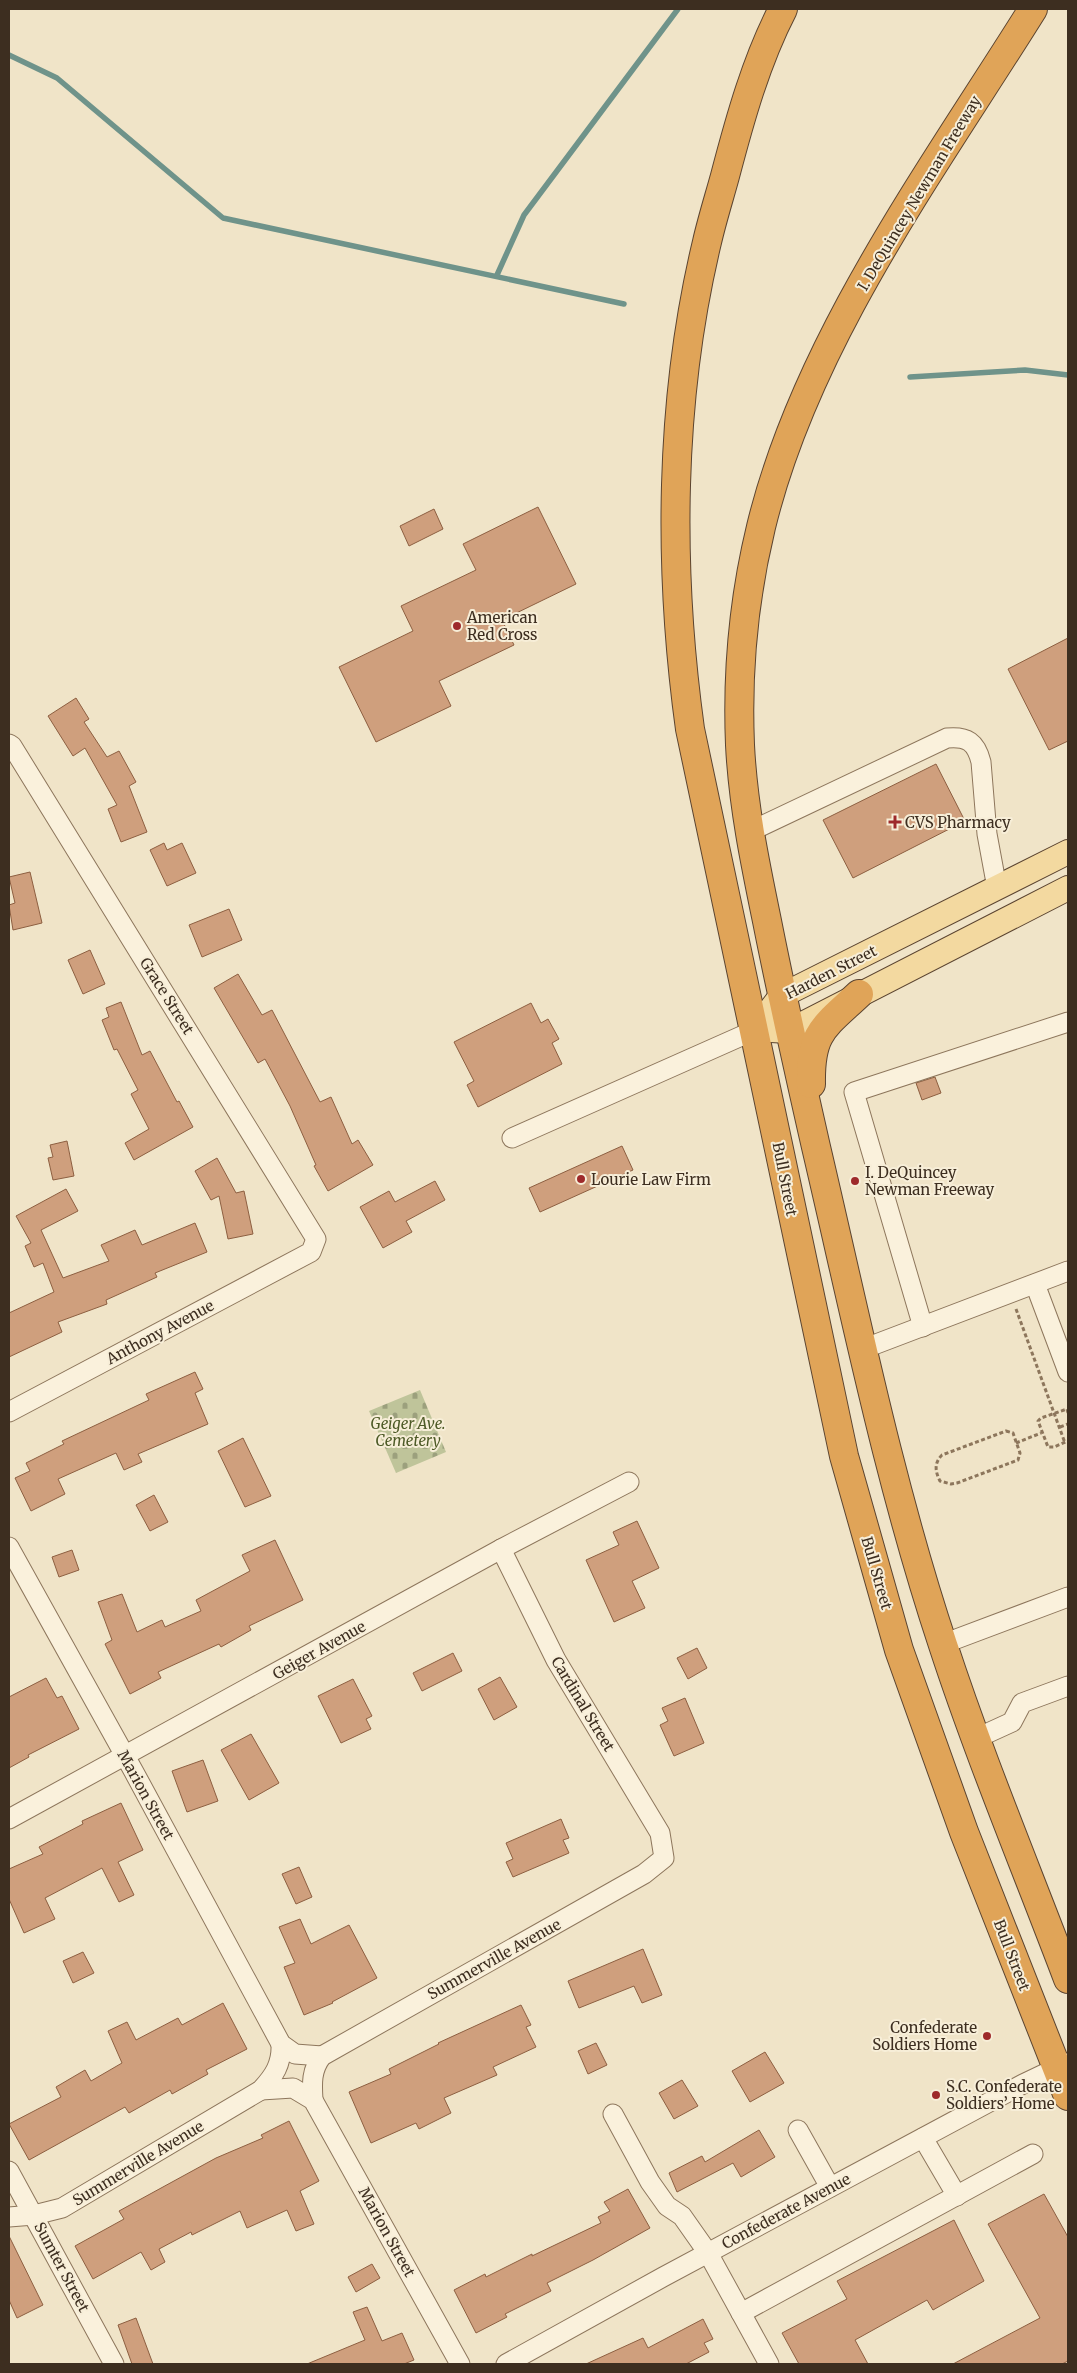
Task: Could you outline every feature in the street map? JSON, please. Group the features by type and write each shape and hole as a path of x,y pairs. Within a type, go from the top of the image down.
{"highway":[{"path":"755,1030 700,782 681,664 677,590 676,488 678,433 683,390 707,242 738,128 756,71 783,9"},
{"name":"I. DeQuincey Newman Freeway","path":"781,996 749,832 740,749 739,714 746,606 762,521 790,431 824,359 878,255 1033,9"},
{"path":"812,1128 810,1059 815,1042 829,1023 859,994"},
{"path":"781,996 894,1474 942,1644 1068,1979"},
{"name":"Bull Street","path":"755,1030 844,1456 899,1650 964,1832 1063,2065 1068,2096"}],"main road":[{"name":"Harden Street","path":"755,1030 781,996 1068,852"},
{"path":"755,1030 789,1031 1068,888"}],"street":[{"path":"749,832 947,738 959,737 972,741 979,751 987,834 997,888"},
{"name":"Grace Street","path":"10,747 316,1239 311,1252"},
{"path":"923,1327 854,1092 1068,1022"},
{"path":"512,1138 755,1030"},
{"name":"Anthony Avenue","path":"9,1412 311,1252"},
{"path":"863,1349 1068,1271"},
{"path":"1035,1284 1068,1372"},
{"name":"Geiger Avenue","path":"9,1819 501,1549 629,1482"},
{"name":"Marion Street","path":"9,1547 281,2044"},
{"name":"Cardinal Street","path":"501,1549 556,1660 660,1833 664,1858"},
{"path":"942,1644 1068,1597"},
{"path":"977,1738 1012,1722 1022,1703 1068,1686"},
{"name":"Summerville Avenue","path":"322,2056 644,1874 664,1858"},
{"path":"281,2044 295,2054 322,2056"},
{"path":"260,2090 276,2071 282,2054 281,2044"},
{"path":"313,2100 312,2078 317,2062 322,2056"},
{"name":"Confederate Avenue","path":"506,2364 830,2187 1063,2065"},
{"path":"260,2090 293,2088 313,2100"},
{"name":"Summerville Avenue","path":"9,2217 34,2215 62,2208 260,2090"},
{"name":"Marion Street","path":"313,2100 460,2364"},
{"path":"613,2114 650,2182 667,2206 682,2216 708,2253 769,2364"},
{"path":"798,2130 830,2187"},
{"path":"923,2138 957,2196"},
{"path":"742,2313 1033,2154"},
{"name":"Sumter Street","path":"9,2171 114,2364"}],"path":[{"path":"1010,1293 1055,1413 1060,1427 1067,1442 1048,1447 1041,1433 1039,1419 1055,1413 1066,1409 1068,1413"},
{"path":"1060,1427 1068,1424"},
{"path":"1006,1431 1012,1433 1016,1443 1020,1454 1018,1460 951,1484 940,1481 936,1473 938,1459 942,1455 1006,1431"},
{"path":"1016,1443 1041,1433"}],"green space":[{"name":"Geiger Ave. Cemetery","path":"420,1390 446,1452 396,1473 369,1411"}],"building":[{"name":"American Red Cross","path":"538,507 576,584 502,620 514,645 439,681 451,706 376,742 339,667 413,631 401,606 476,570 463,544"},
{"path":"434,509 443,529 409,546 400,526"},
{"path":"1068,638 1068,741 1049,750 1008,669"},
{"path":"76,698 89,719 84,722 107,757 119,751 136,782 129,786 147,832 121,842 108,809 117,805 85,748 73,756 48,716"},
{"path":"936,764 965,821 853,878 823,820"},
{"path":"164,843 167,850 182,843 196,873 167,886 150,850"},
{"path":"30,872 42,923 13,930 9,905 15,903 9,877"},
{"path":"229,909 242,940 202,957 189,925"},
{"path":"90,950 105,984 83,994 68,960"},
{"path":"238,974 262,1015 272,1010 320,1102 331,1097 352,1144 358,1140 373,1165 328,1191 314,1166 316,1165 290,1106 265,1059 258,1063 214,988"},
{"path":"121,1002 142,1055 150,1051 177,1102 179,1101 193,1127 134,1160 125,1143 149,1129 131,1094 138,1090 117,1049 114,1050 102,1020 109,1017 106,1008"},
{"path":"531,1003 541,1023 548,1019 559,1039 552,1043 562,1064 478,1107 467,1085 474,1081 454,1042"},
{"path":"935,1077 941,1093 922,1100 916,1083"},
{"path":"67,1141 74,1176 53,1180 48,1158 53,1157 50,1145"},
{"name":"Lourie Law Firm","path":"622,1146 633,1170 540,1212 529,1188"},
{"path":"217,1158 236,1193 244,1191 253,1234 228,1239 219,1196 211,1200 195,1171"},
{"path":"435,1181 445,1200 406,1221 412,1232 383,1248 360,1207 389,1191 395,1202"},
{"path":"66,1189 78,1211 41,1230 63,1278 109,1261 101,1245 135,1230 142,1245 195,1223 207,1252 155,1273 157,1277 106,1300 107,1304 58,1322 62,1332 9,1357 9,1313 54,1292 43,1263 34,1267 25,1246 31,1243 16,1216"},
{"path":"195,1372 203,1389 195,1393 208,1424 138,1454 142,1462 124,1470 116,1453 58,1479 65,1494 31,1511 15,1478 30,1471 26,1463 64,1444 62,1441 149,1400 146,1394"},
{"path":"243,1438 271,1496 245,1507 218,1451"},
{"path":"154,1495 168,1522 150,1531 136,1505"},
{"path":"637,1521 659,1568 632,1581 645,1608 614,1622 586,1560 619,1545 613,1532"},
{"path":"275,1540 303,1600 249,1626 251,1630 221,1647 219,1644 158,1672 161,1678 130,1694 105,1644 112,1640 98,1602 122,1594 137,1632 162,1620 165,1627 201,1611 196,1600 250,1571 242,1555"},
{"path":"72,1550 79,1570 59,1577 52,1557"},
{"path":"697,1648 707,1668 688,1679 677,1658"},
{"path":"453,1653 462,1671 422,1691 413,1673"},
{"path":"500,1677 517,1707 494,1720 478,1689"},
{"path":"46,1678 57,1698 62,1696 79,1729 28,1755 29,1757 9,1768 9,1697"},
{"path":"353,1679 372,1716 366,1719 371,1729 341,1743 318,1696"},
{"path":"685,1698 704,1743 674,1756 660,1725 668,1721 662,1708"},
{"path":"251,1734 279,1783 249,1800 221,1750"},
{"path":"203,1760 218,1801 187,1812 172,1771"},
{"path":"121,1803 143,1850 118,1862 134,1895 119,1902 102,1868 45,1898 55,1919 24,1933 9,1899 9,1869 43,1854 39,1847 83,1824 82,1821"},
{"path":"561,1819 569,1838 563,1840 569,1853 513,1877 506,1862 513,1859 506,1843"},
{"path":"299,1867 312,1897 296,1904 282,1874"},
{"path":"300,1919 311,1944 349,1925 377,1978 333,2003 304,2015 284,1967 295,1963 279,1927"},
{"path":"643,1949 662,1995 642,2003 634,1986 579,2008 568,1981"},
{"path":"83,1952 94,1973 73,1983 63,1961"},
{"path":"223,2003 247,2049 206,2070 208,2074 172,2094 170,2090 129,2113 125,2107 29,2160 9,2124 61,2097 56,2087 85,2070 91,2081 122,2063 108,2031 127,2022 136,2040 178,2018 182,2025"},
{"path":"521,2005 531,2025 526,2027 536,2047 493,2067 497,2075 444,2098 451,2113 419,2129 416,2123 371,2143 349,2092 391,2074 389,2069 438,2043"},
{"path":"596,2043 607,2065 588,2074 578,2051"},
{"path":"765,2052 784,2083 750,2102 732,2071"},
{"path":"682,2080 698,2106 674,2119 659,2093"},
{"path":"289,2121 319,2181 300,2191 314,2224 296,2231 287,2210 247,2228 240,2211 192,2235 191,2232 159,2249 165,2262 151,2270 141,2252 93,2279 75,2246 124,2219 119,2211 216,2158 263,2138 261,2135"},
{"path":"759,2130 775,2157 741,2177 733,2163 677,2192 669,2173 702,2156 705,2162"},
{"path":"628,2189 650,2228 547,2283 551,2291 505,2314 507,2317 476,2333 454,2290 485,2274 486,2277 601,2223 598,2217 610,2211 604,2202"},
{"path":"1044,2194 1068,2237 1068,2361 1062,2364 953,2364 1040,2318 988,2224"},
{"path":"954,2220 984,2281 933,2310 927,2300 855,2340 868,2364 799,2364 782,2333 847,2299 837,2281"},
{"path":"9,2236 43,2305 17,2318 9,2300"},
{"path":"372,2264 380,2278 356,2292 348,2277"},
{"path":"367,2307 382,2341 402,2333 414,2360 404,2364 307,2364 365,2340 353,2312"},
{"path":"136,2318 153,2364 132,2364 118,2325"},
{"path":"703,2319 713,2339 704,2343 709,2352 686,2364 586,2364 643,2338 648,2348"}],"waterway":[{"path":"497,275 524,215 678,9"},
{"path":"9,55 57,78 223,218 624,304"},
{"path":"910,377 1025,370 1068,375"}],"place":[{"name":"American Red Cross","path":"457,626"},
{"name":"CVS Pharmacy","path":"895,822"},
{"name":"Lourie Law Firm","path":"581,1179"},
{"name":"I. DeQuincey Newman Freeway","path":"855,1181"},
{"name":"Confederate Soldiers Home","path":"987,2036"},
{"name":"S.C. Confederate Soldiers’ Home","path":"936,2095"}]}
